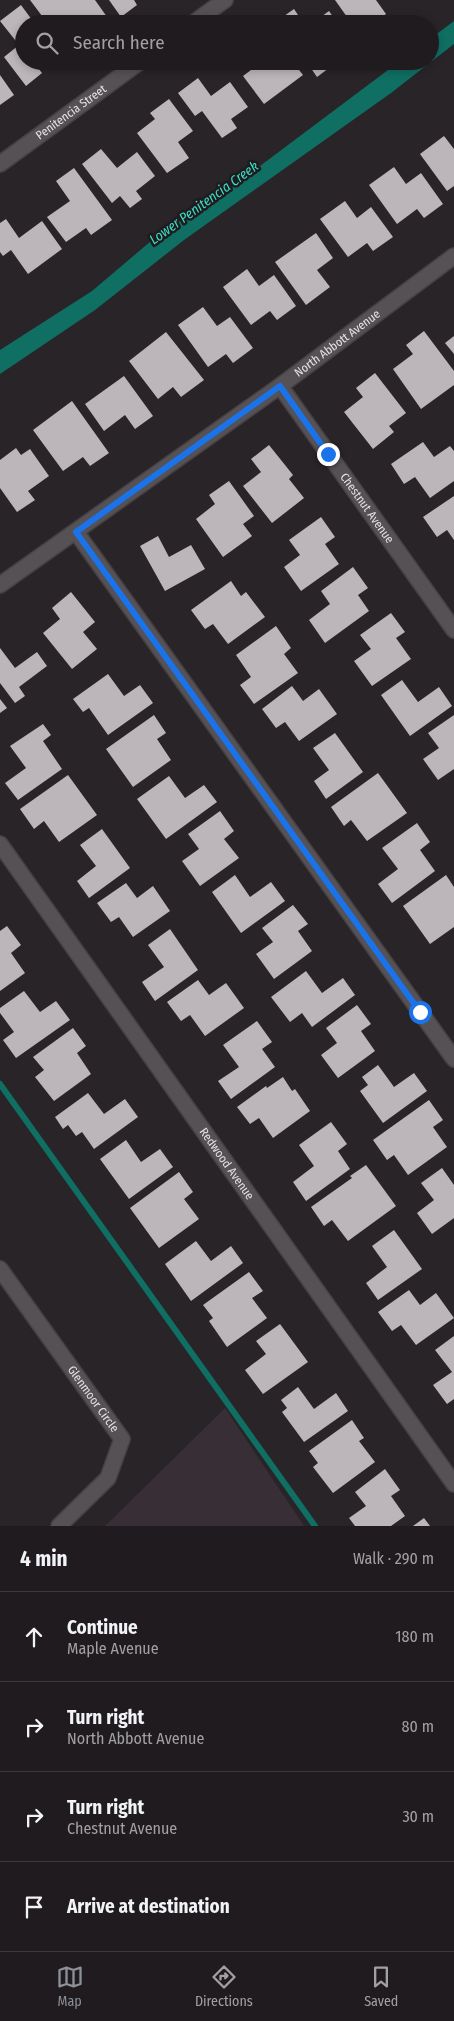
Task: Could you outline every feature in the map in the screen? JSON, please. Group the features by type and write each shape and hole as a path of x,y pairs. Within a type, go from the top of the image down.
{"street":[{"path":"204,15 225,0"},
{"name":"Penitencia Street","path":"0,164 129,70"},
{"name":"North Abbott Avenue","path":"0,585 280,386 454,256"},
{"name":"Chestnut Avenue","path":"280,386 454,630"},
{"path":"76,532 454,1059"},
{"name":"Redwood Avenue","path":"0,844 454,1484"},
{"name":"Glenmoor Circle","path":"0,1269 122,1439 108,1478 59,1526"}],"shaded area":[{"path":"454,21 454,44 439,56 439,32"},
{"path":"388,70 421,70 184,240 95,310 0,374 0,350 92,291 164,230 220,196"},
{"path":"225,1408 304,1526 105,1526"}],"building":[{"path":"30,0 95,0 106,15 41,15"},
{"path":"109,0 134,0 137,5 124,15 120,15"},
{"path":"335,0 376,0 386,14 385,15 346,15"},
{"path":"21,5 28,15 15,15 15,40 0,21"},
{"path":"294,9 298,15 286,15"},
{"path":"329,11 332,15 323,15"},
{"path":"15,48 15,70 40,70 42,73 26,86 4,57"},
{"path":"251,70 299,70 303,75 264,104 243,76"},
{"path":"312,70 326,70 317,77"},
{"path":"0,75 14,95 0,105"},
{"path":"198,78 211,96 230,82 248,107 231,119 237,128 222,138 202,111 195,116 178,93"},
{"path":"169,99 193,131 178,142 189,158 167,173 137,133 155,119 150,113"},
{"path":"444,136 454,149 454,186 447,191 420,154"},
{"path":"101,149 117,168 137,152 155,176 136,191 142,199 130,208 120,196 112,203 82,164"},
{"path":"394,167 406,184 421,173 443,204 424,218 417,209 397,224 369,185"},
{"path":"74,168 112,220 91,235 86,228 66,242 47,217 70,201 56,181"},
{"path":"345,201 357,218 371,207 393,237 373,251 367,243 348,257 320,219"},
{"path":"6,219 19,238 42,221 62,249 28,274 11,250 3,256 0,252 0,223"},
{"path":"316,233 333,258 317,270 330,287 306,305 275,262"},
{"path":"247,269 259,286 274,275 296,306 277,320 270,311 251,325 223,287"},
{"path":"203,307 217,326 230,317 253,348 233,363 226,354 208,367 178,325"},
{"path":"424,331 454,371 454,385 421,409 393,369 413,354 406,345"},
{"path":"166,332 204,380 181,397 173,387 158,399 129,361"},
{"path":"454,336 454,354 445,343"},
{"path":"375,373 406,413 389,426 394,432 373,449 344,412 363,397 356,388"},
{"path":"124,376 153,416 135,429 125,415 104,431 85,404"},
{"path":"72,401 109,453 90,466 83,457 63,471 33,430"},
{"path":"423,442 434,457 450,446 454,451 454,481 430,498 415,477 404,484 391,464"},
{"path":"269,445 293,475 289,479 304,498 272,523 243,486 261,472 251,459"},
{"path":"16,448 21,455 30,449 49,476 28,491 35,500 17,512 0,488 0,460"},
{"path":"229,481 254,516 243,524 252,536 223,557 196,519 215,504 209,495"},
{"path":"454,496 454,540 447,530 437,537 423,517"},
{"path":"321,517 335,537 325,544 339,564 301,591 284,567 300,555 289,540"},
{"path":"158,536 169,557 191,545 205,569 165,591 140,546"},
{"path":"353,567 368,588 358,595 369,611 325,643 309,620 330,604 321,591"},
{"path":"231,581 241,596 246,592 265,617 228,644 213,624 205,629 191,610"},
{"path":"71,592 95,622 83,632 97,649 72,669 43,633 60,619 52,608"},
{"path":"391,613 405,632 396,638 411,659 372,686 354,661 371,649 360,635"},
{"path":"276,626 291,648 284,654 298,673 254,704 240,685 251,677 236,655"},
{"path":"0,648 15,668 37,652 47,666 19,687 25,696 15,703 0,683"},
{"path":"108,674 124,696 140,685 153,703 108,735 89,708 83,712 73,699"},
{"path":"402,680 418,702 439,687 452,706 410,736 381,695"},
{"path":"292,686 303,701 319,689 337,714 299,741 285,722 276,728 262,709"},
{"path":"0,699 7,708 0,713"},
{"path":"154,715 166,733 157,739 171,760 133,787 106,749"},
{"path":"454,715 454,769 438,780 423,759 439,748 428,733"},
{"path":"43,724 51,735 43,741 62,769 18,800 5,783 26,768 10,746"},
{"path":"335,733 363,772 326,799 314,781 329,770 313,748"},
{"path":"378,773 407,813 367,841 351,820 344,826 331,807"},
{"path":"68,775 97,815 59,842 44,821 34,829 20,809"},
{"path":"169,776 185,798 204,785 217,802 166,839 137,799"},
{"path":"220,811 234,831 224,839 239,858 200,886 182,861 199,849 188,834"},
{"path":"417,823 430,842 420,850 435,871 392,903 378,884 398,869 382,848"},
{"path":"102,829 130,868 89,898 77,881 96,866 80,845"},
{"path":"235,875 250,897 271,882 285,901 241,933 212,892"},
{"path":"446,875 454,887 454,927 430,944 403,906"},
{"path":"126,883 137,898 153,886 170,911 133,937 119,917 111,922 97,903"},
{"path":"293,905 308,924 298,931 312,951 274,979 256,954 273,942 262,928"},
{"path":"7,926 21,945 11,953 25,973 0,991 0,931"},
{"path":"170,929 198,970 155,1001 142,982 164,967 148,945"},
{"path":"306,971 322,993 343,978 355,995 312,1027 302,1013 290,1022 271,997"},
{"path":"198,980 209,995 226,983 244,1008 205,1036 190,1015 181,1021 167,1002"},
{"path":"24,991 40,1012 56,1001 70,1020 16,1058 3,1040 14,1032 0,1013 0,1008"},
{"path":"357,1005 371,1024 361,1031 375,1051 338,1078 321,1055 337,1043 326,1028"},
{"path":"257,1021 272,1042 262,1049 275,1067 231,1099 218,1081 239,1067 223,1045"},
{"path":"73,1028 86,1046 77,1053 91,1074 54,1101 35,1077 44,1070 33,1057"},
{"path":"378,1065 394,1087 414,1073 427,1091 383,1123 360,1091 368,1085 362,1077"},
{"path":"283,1077 292,1091 295,1089 310,1111 273,1138 259,1118 250,1124 237,1107 266,1086 267,1088"},
{"path":"88,1093 104,1114 125,1099 138,1117 94,1149 82,1132 76,1136 68,1125 63,1129 55,1117"},
{"path":"429,1100 443,1120 433,1127 447,1147 408,1175 394,1155 387,1160 373,1140"},
{"path":"331,1122 347,1144 338,1151 350,1169 306,1201 293,1182 314,1166 299,1145"},
{"path":"126,1140 141,1162 160,1149 173,1167 129,1199 100,1159"},
{"path":"366,1165 396,1206 348,1241 332,1220 324,1226 311,1207 352,1178 350,1176"},
{"path":"442,1168 454,1185 454,1218 432,1234 417,1213 434,1200 421,1183"},
{"path":"179,1172 193,1192 184,1199 199,1219 159,1248 130,1208"},
{"path":"394,1230 422,1269 378,1300 366,1283 387,1267 372,1246"},
{"path":"196,1241 211,1261 231,1246 243,1263 191,1301 165,1264"},
{"path":"249,1272 263,1291 252,1298 267,1318 227,1347 209,1321 213,1318 203,1305"},
{"path":"409,1290 420,1305 436,1293 454,1318 416,1345 401,1325 392,1331 378,1312"},
{"path":"280,1324 308,1362 263,1394 245,1370 266,1354 256,1341"},
{"path":"454,1336 454,1399 447,1404 433,1385 452,1372 435,1350"},
{"path":"298,1387 314,1409 336,1393 348,1411 304,1442 282,1412 287,1408 281,1400"},
{"path":"352,1420 364,1438 359,1441 375,1462 333,1493 313,1467 318,1463 309,1451"},
{"path":"385,1469 400,1490 391,1496 405,1516 391,1526 355,1526 349,1518 366,1506 355,1492"},
{"path":"424,1518 430,1526 413,1526"}],"waterway":[{"path":"0,1084 315,1526"}],"route":[{"path":"328,454 280,386 76,532 420,1012"}],"water label":[{"name":"Lower Penitencia Creek","path":"204,203"}]}
